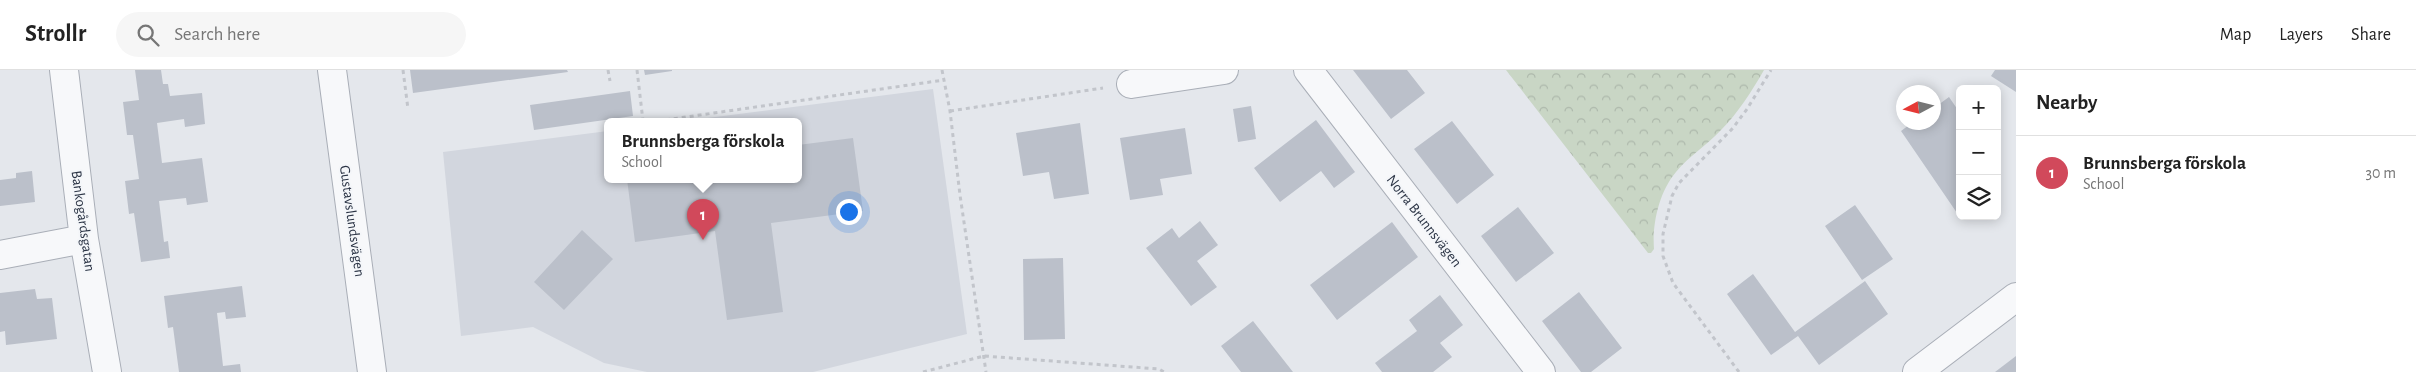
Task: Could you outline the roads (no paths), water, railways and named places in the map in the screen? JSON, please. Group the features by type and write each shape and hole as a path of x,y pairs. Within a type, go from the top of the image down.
{"street":[{"name":"Bankogårdsgatan","path":"64,70 84,239 106,372"},
{"name":"Gustavslundsvägen","path":"332,70 372,372"},
{"path":"1131,84 1224,70"},
{"name":"Norra Brunnsvägen","path":"1308,70 1541,372"},
{"path":"0,255 84,239"},
{"path":"1917,372 2016,296"}],"place":[{"name":"Brunnsberga förskola","path":"703,240"}]}
